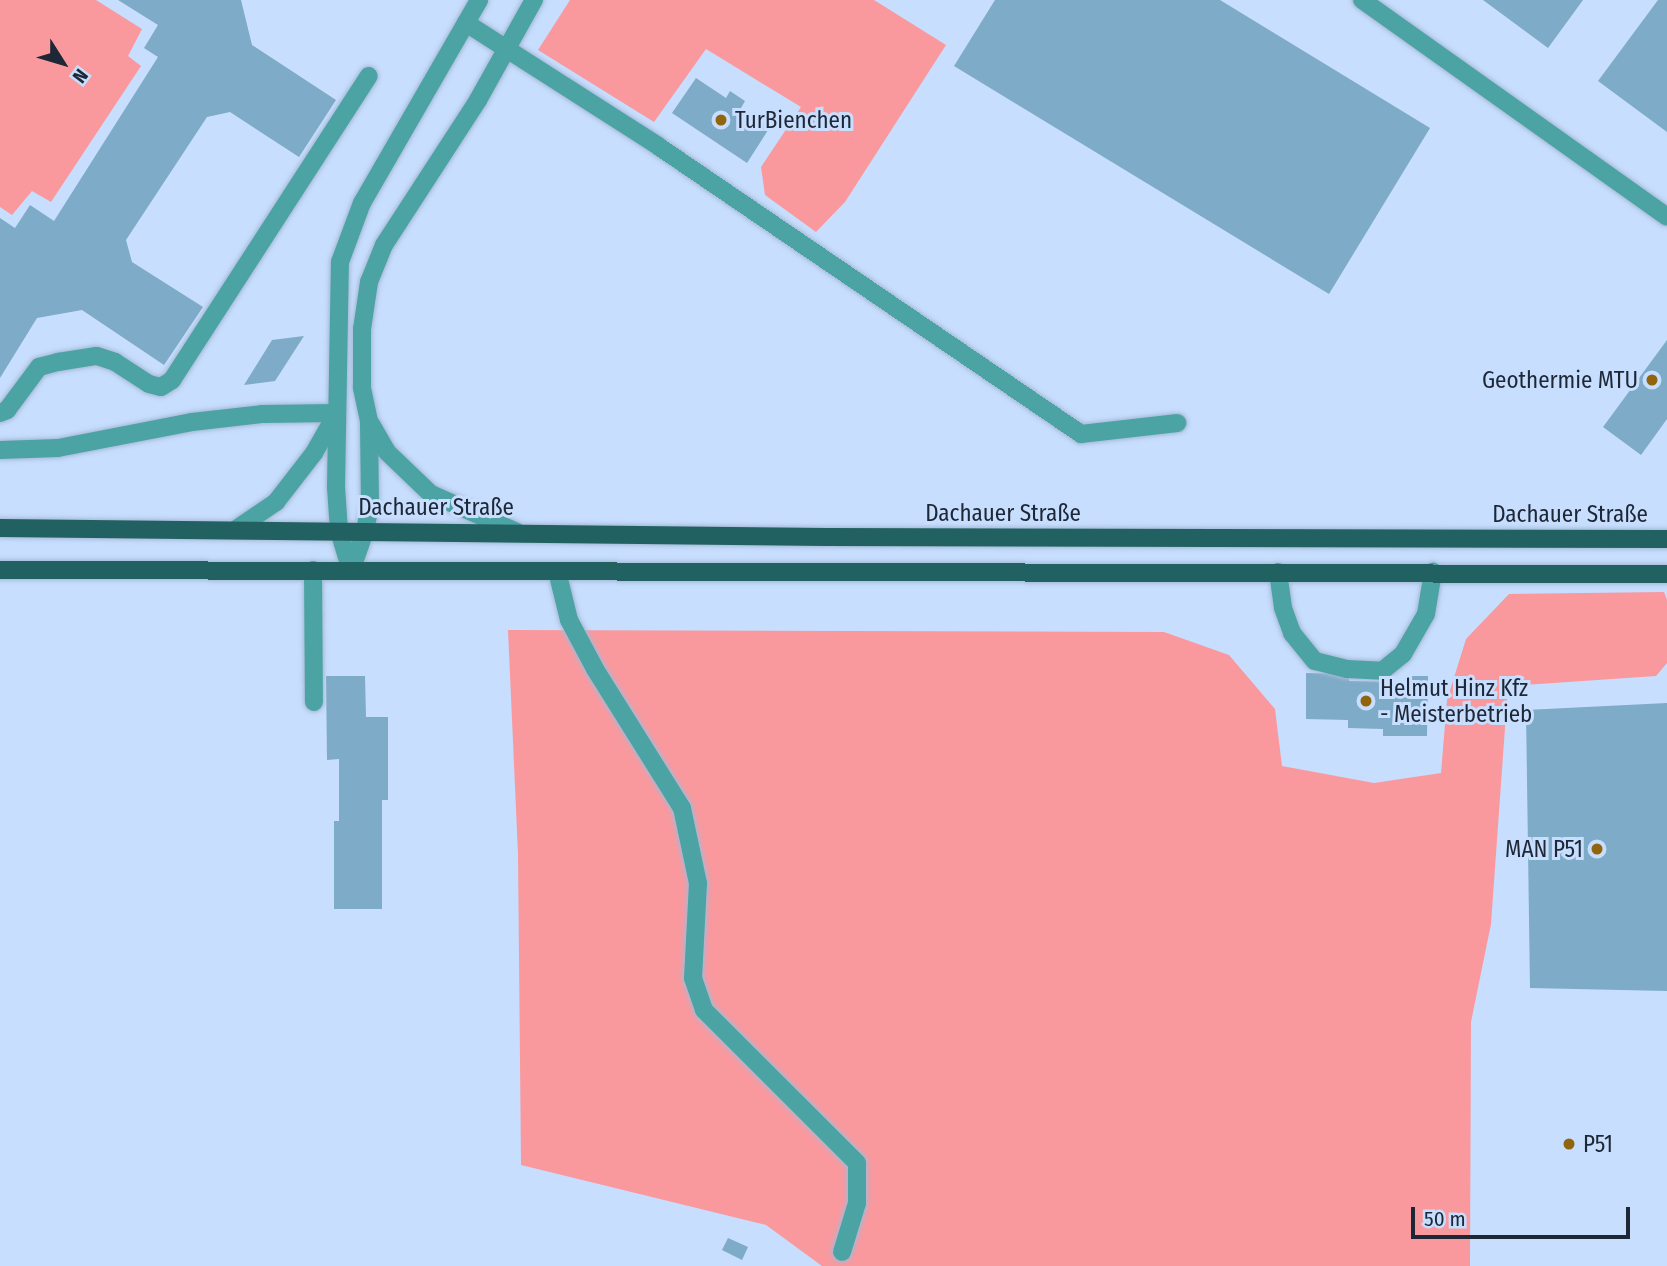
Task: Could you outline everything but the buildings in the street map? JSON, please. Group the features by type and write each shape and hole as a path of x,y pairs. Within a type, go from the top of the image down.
{"main road":[{"name":"Dachauer Straße","path":"0,528 826,537 1667,539"},
{"path":"0,570 1667,573"}],"street":[{"path":"339,531 337,413 340,262 351,230 389,155 479,0"},
{"path":"351,571 366,531 370,505 369,421 362,387 362,341 369,282 384,245 478,100 534,0"},
{"path":"1362,0 1667,216"},
{"path":"466,23 658,146 1081,434 1177,423"},
{"path":"0,413 7,410 39,367 58,362 97,356 115,362 149,384 161,387 172,380 369,76"},
{"path":"0,450 58,448 192,422 262,414 337,413"},
{"path":"235,530 276,502 314,453 337,413"},
{"path":"369,421 387,452 422,487 517,532"},
{"name":"Dachauer Straße","path":"339,531 351,571"},
{"path":"313,570 314,702"},
{"path":"557,570 569,620 595,669 682,808 698,883 693,978 704,1010 857,1163 857,1203 842,1252"},
{"path":"1278,572 1283,608 1292,633 1315,661 1347,669 1381,671 1404,654 1426,614 1433,572"}],"shaded area":[{"path":"0,0 96,0 142,29 128,56 141,66 51,202 32,191 12,215 0,207"},
{"path":"570,0 874,0 946,45 845,202 816,232 765,195 761,167 801,107 706,49 654,122 538,50"},
{"path":"1664,592 1667,600 1667,663 1656,676 1508,686 1491,924 1471,1022 1470,1266 822,1266 766,1225 521,1165 518,854 508,630 1164,632 1229,655 1275,709 1282,766 1374,783 1441,773 1447,700 1466,639 1509,594"}],"place":[{"name":"TurBienchen","path":"721,120"},
{"name":"Geothermie MTU","path":"1652,380"},
{"name":"Helmut Hinz Kfz - Meisterbetrieb","path":"1366,701"},
{"name":"MAN P51","path":"1597,849"},
{"name":"P51","path":"1569,1144"}]}
